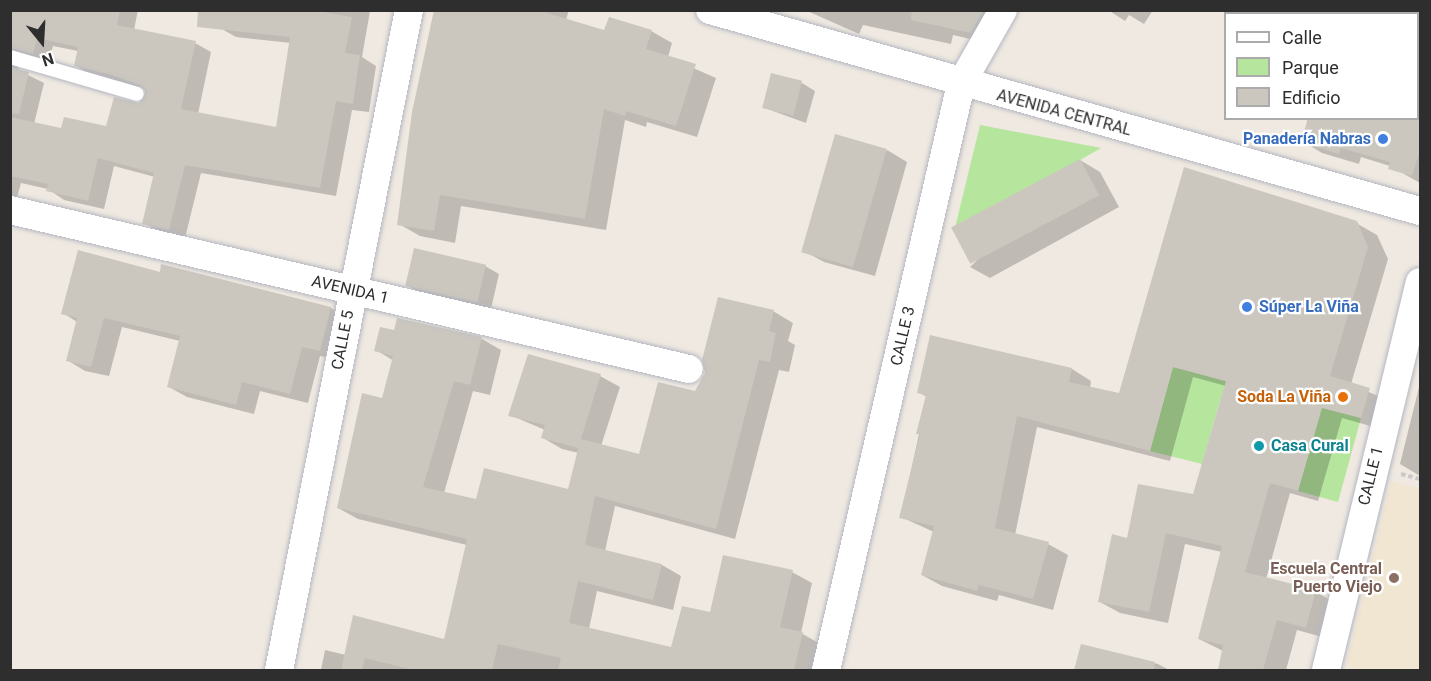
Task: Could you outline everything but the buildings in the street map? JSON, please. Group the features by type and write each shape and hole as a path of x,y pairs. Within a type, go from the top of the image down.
{"street":[{"name":"CALLE 5","path":"279,670 409,10"},
{"name":"AVENIDA CENTRAL","path":"710,10 961,84 1420,211"},
{"name":"CALLE 3","path":"826,670 961,84 1003,10"},
{"name":"AVENIDA 1","path":"10,210 689,369"},
{"name":"CALLE 1","path":"1326,670 1420,282"}],"lane":[{"path":"10,57 138,94"}],"shaded area":[{"name":"Escuela Central Puerto Viejo","path":"1391,481 1420,488 1420,670 1362,670 1346,667"}],"green space":[{"path":"980,125 1101,148 954,232"},
{"path":"1173,367 1361,418 1338,502 1298,491 1316,428 1220,401 1202,464 1150,451"}],"place":[{"name":"Panadería Nabras","path":"1383,139"},
{"name":"Súper La Viña","path":"1247,307"},
{"name":"Soda La Viña","path":"1343,397"},
{"name":"Casa Cural","path":"1259,446"},
{"name":"Escuela Central Puerto Viejo","path":"1394,578"}]}
